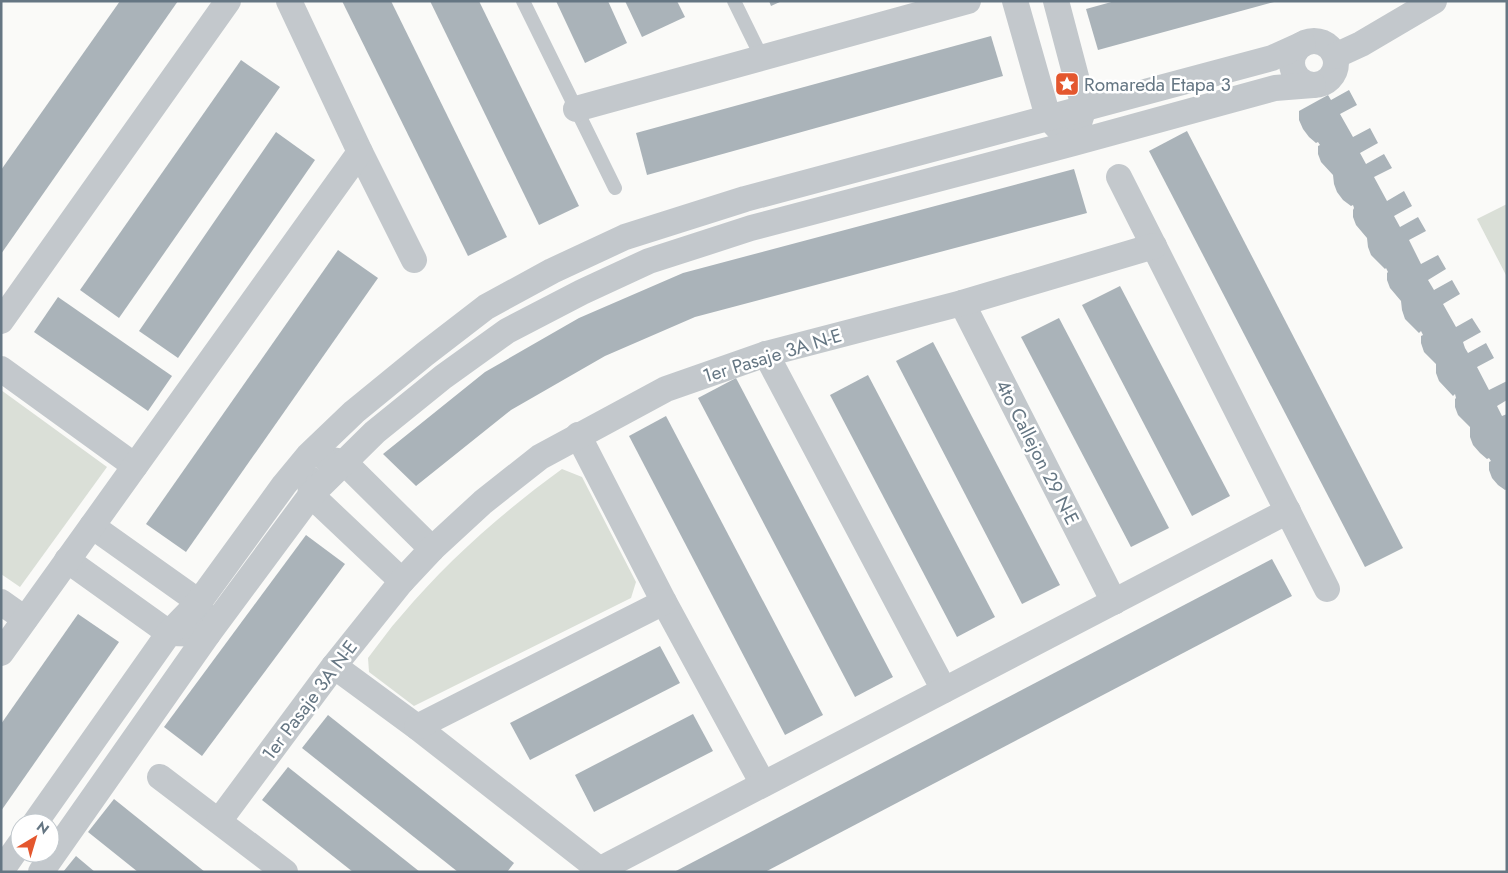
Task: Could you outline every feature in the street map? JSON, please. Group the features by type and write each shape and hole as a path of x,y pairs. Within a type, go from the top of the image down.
{"street":[{"path":"1,321 228,1"},
{"path":"289,1 360,152 414,260"},
{"path":"1015,1 1048,117 1074,143"},
{"path":"1056,1 1084,107 1074,143"},
{"path":"1335,56 1361,44 1434,1"},
{"path":"576,109 961,2"},
{"path":"41,872 208,634 311,495 376,432 443,377 507,331 582,292 649,262 751,228 1275,88 1313,85 1327,81 1332,76 1336,63 1332,50 1322,42 1309,41 1272,58 746,199 625,237 552,271 486,308 425,354 354,412 308,456 284,485 198,602 169,633 42,813"},
{"path":"1303,44 1294,54 1293,68 1300,80 1313,85"},
{"path":"1,653 360,152"},
{"path":"1119,177 1327,590"},
{"name":"1er Pasaje 3A N-E","path":"218,821 334,666 402,581 432,549 483,502 533,462 578,435 666,389 766,354 962,303 1154,246"},
{"name":"4to Callejon 29 N-E","path":"962,303 1114,602"},
{"path":"766,354 944,690"},
{"path":"1,370 135,466"},
{"path":"578,435 664,602 763,784"},
{"path":"308,456 344,462 432,549"},
{"path":"308,456 311,495 402,581"},
{"path":"334,666 417,727 597,871 1288,511"},
{"path":"92,526 198,602 208,634"},
{"path":"67,560 169,633 208,634"},
{"path":"1,602 25,619"},
{"path":"417,727 664,602"},
{"path":"160,777 285,872"},
{"path":"1,871 10,858"}],"lane":[{"path":"523,1 615,188"},
{"path":"734,1 762,58"}],"shaded area":[{"path":"1507,204 1507,277 1477,219"},
{"path":"1,390 107,467 20,587 1,574"},
{"path":"562,469 582,477 636,582 631,598 414,706 369,672 368,658 397,621 438,575 519,502"}],"building":[{"path":"120,1 178,1 1,254 1,170"},
{"path":"342,1 391,1 507,237 468,256"},
{"path":"430,1 479,1 579,206 539,225"},
{"path":"556,1 608,1 627,43 585,63"},
{"path":"625,1 677,1 685,17 642,37"},
{"path":"769,1 782,1 771,6"},
{"path":"1115,1 1274,2 1098,50 1086,9"},
{"path":"991,36 1003,76 647,175 636,133"},
{"path":"241,60 280,87 119,318 80,290"},
{"path":"1349,90 1357,105 1340,114 1353,137 1370,128 1378,143 1360,153 1366,164 1384,154 1392,168 1374,177 1387,201 1404,191 1412,206 1394,216 1400,227 1418,217 1426,231 1409,240 1421,264 1438,255 1446,269 1428,280 1434,290 1452,280 1460,294 1443,304 1456,327 1472,318 1481,332 1463,342 1468,353 1486,343 1494,358 1477,367 1489,390 1507,381 1507,400 1497,406 1502,416 1507,414 1507,489 1505,490 1492,478 1489,470 1489,462 1491,461 1489,458 1487,459 1473,445 1470,437 1470,427 1458,415 1455,407 1455,394 1453,396 1439,381 1436,373 1436,364 1424,352 1421,343 1421,336 1423,335 1421,331 1419,333 1405,319 1401,301 1390,288 1387,280 1388,272 1386,268 1371,255 1367,238 1356,225 1353,217 1353,205 1351,206 1343,200 1337,192 1333,175 1321,162 1318,154 1318,146 1320,145 1309,137 1299,120 1299,111 1328,95 1331,100"},
{"path":"1187,131 1403,548 1365,567 1149,151"},
{"path":"276,132 315,160 178,358 139,331"},
{"path":"1074,169 1087,213 695,317 605,356 511,410 416,486 383,454 485,372 579,318 683,273"},
{"path":"338,250 378,278 186,552 146,524"},
{"path":"1120,286 1230,496 1192,516 1082,305"},
{"path":"58,297 172,376 148,411 34,332"},
{"path":"1059,318 1169,528 1131,547 1021,337"},
{"path":"933,342 1060,585 1022,604 896,361"},
{"path":"868,375 995,617 957,637 830,395"},
{"path":"736,378 893,677 855,697 698,398"},
{"path":"666,416 823,715 785,735 629,436"},
{"path":"306,535 345,564 202,756 164,727"},
{"path":"1272,559 1292,596 765,872 674,872"},
{"path":"78,614 119,642 1,811 1,724"},
{"path":"660,646 680,683 530,760 510,723"},
{"path":"693,714 713,751 594,812 575,775"},
{"path":"328,715 514,863 507,872 458,872 302,748"},
{"path":"288,767 420,872 353,872 262,800"},
{"path":"114,799 205,872 138,872 88,832"},
{"path":"76,856 95,872 63,872"}],"place":[{"name":"Romareda Etapa 3","path":"1067,84"}]}
